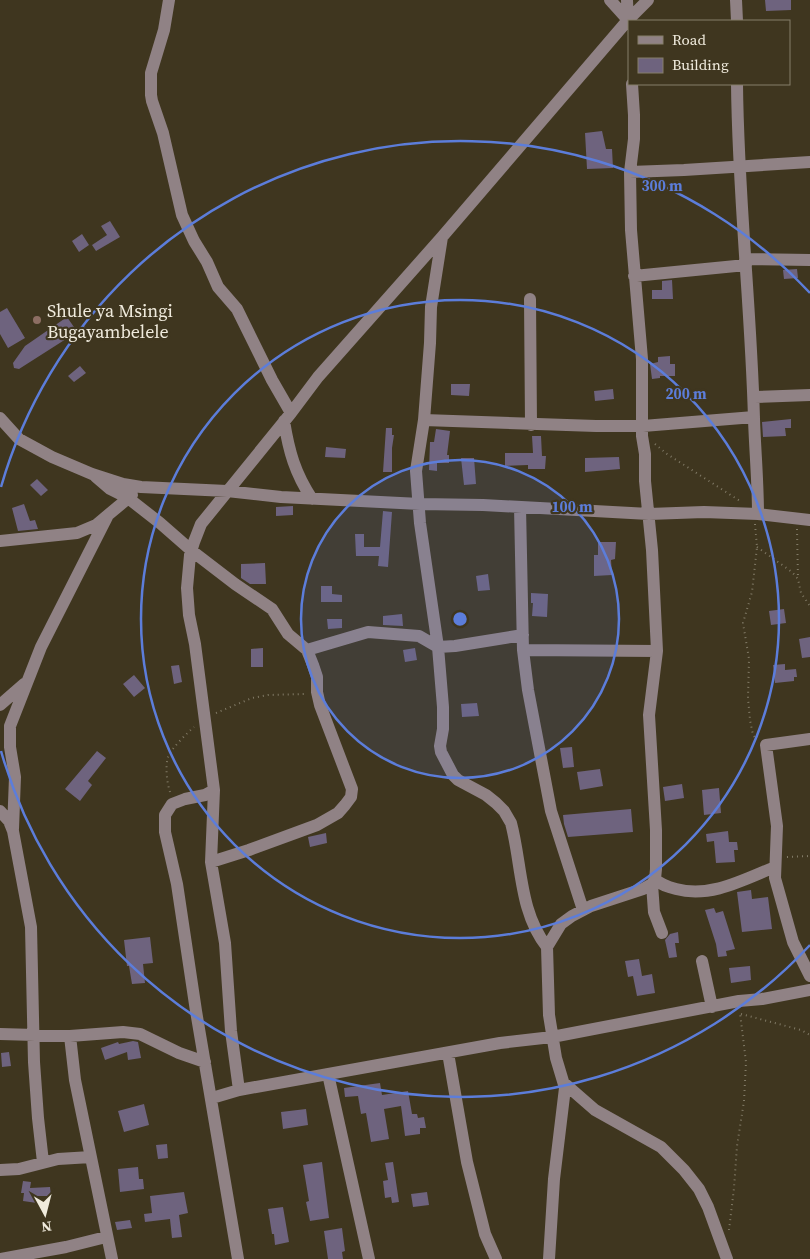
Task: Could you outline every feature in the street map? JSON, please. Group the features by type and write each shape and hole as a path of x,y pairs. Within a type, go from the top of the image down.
{"street":[{"path":"169,0 164,30 152,72 151,95 163,133 182,215 218,287 237,309 272,380 288,417 290,454 295,469 312,499"},
{"path":"610,0 628,25"},
{"path":"239,1090 231,1031 225,943 211,862 214,790 188,597 188,577 194,542 201,524 288,417 318,376 628,25 627,0"},
{"path":"632,20 648,0"},
{"path":"736,0 737,20"},
{"path":"632,85 634,139 630,172 634,276 642,359 643,431 657,651 649,715 656,830 653,882 654,912 662,934"},
{"path":"737,85 739,166 754,397 758,514"},
{"path":"630,172 810,162"},
{"path":"442,237 431,307 424,420 416,471 423,551 438,647 443,707 443,729 440,740 441,752 458,780 486,795 504,811 511,823 528,910 538,935 547,947"},
{"path":"634,276 746,262 810,260"},
{"path":"530,299 531,424"},
{"path":"754,397 810,395"},
{"path":"424,420 596,426 643,431 754,417"},
{"path":"0,418 20,439 29,445 92,474 123,484 141,487 227,491 312,499 420,504 649,514 704,512 758,514 804,520"},
{"path":"92,474 110,489 128,498 192,551 272,609 288,634 307,650 317,677 317,692 320,705 352,789 351,797 338,813 317,825 211,862"},
{"path":"0,541 68,535 96,525 141,487"},
{"path":"520,507 523,634 528,690 551,811 583,910"},
{"path":"13,831 15,777 10,748 10,726 41,647 107,517"},
{"path":"307,650 368,632 419,636 438,647 455,646 523,634"},
{"path":"524,650 657,651"},
{"path":"0,705 27,680"},
{"path":"810,739 766,745 777,826 775,862 778,888 790,934 802,963 810,976"},
{"path":"214,790 205,795 185,798 172,804 166,815 165,832 177,884 223,1177 238,1259"},
{"path":"0,811 9,821 13,831 31,926 35,1035 34,1062 43,1162"},
{"path":"549,1259 554,1179 564,1083 556,1058 549,1014 547,947 561,924 572,916 583,910 643,889 653,882 681,890 706,892 746,879 775,862"},
{"path":"702,961 712,1007"},
{"path":"212,1098 239,1090 500,1043 552,1037 712,1007 739,1007 762,999 810,990"},
{"path":"0,1034 70,1036 123,1032 140,1034 179,1053 205,1062"},
{"path":"70,1036 75,1080 112,1259"},
{"path":"448,1053 467,1162 485,1234 496,1259"},
{"path":"328,1074 369,1259"},
{"path":"564,1083 595,1110 661,1147 684,1170 700,1189 728,1259"},
{"path":"0,1170 19,1169 43,1162 78,1157 91,1157"},
{"path":"0,1259 66,1247 106,1237"}],"path":[{"path":"643,431 667,454 726,491 758,514 755,525 757,547 752,592 745,612 743,631 749,660 748,698 750,720 753,734 757,740 766,745"},
{"path":"804,520 798,579 801,593 810,606"},
{"path":"757,547 781,563 798,579"},
{"path":"172,804 168,786 169,756 185,735 204,718 252,698 268,695 301,695 317,692"},
{"path":"775,862 810,856"},
{"path":"728,1236 737,1146 744,1101 746,1062 739,1007 810,1035"}],"building":[{"path":"765,0 791,0 791,10 766,11"},
{"path":"602,131 606,149 612,149 613,168 587,169 585,133"},
{"path":"110,221 120,237 96,251 92,245 107,235 101,226"},
{"path":"82,234 89,245 79,252 72,241"},
{"path":"797,269 798,278 784,279 783,270"},
{"path":"672,280 673,299 652,299 652,290 662,290 662,281"},
{"path":"7,308 25,338 8,348 0,334 0,312"},
{"path":"67,317 76,330 82,326 86,327 88,331 86,334 81,335 77,332 19,369 14,368 13,363 25,346"},
{"path":"670,356 670,364 675,364 675,376 660,376 660,378 652,379 650,364 658,362 658,357"},
{"path":"80,366 86,373 74,382 68,376"},
{"path":"451,384 470,384 469,396 451,395"},
{"path":"613,389 614,399 595,401 594,391"},
{"path":"791,419 791,428 785,428 786,436 763,437 762,422"},
{"path":"386,428 392,428 392,435 394,435 392,472 383,472"},
{"path":"436,429 450,431 447,455 449,455 449,463 437,463 437,471 429,470 430,442 434,442"},
{"path":"532,436 541,436 542,456 546,456 545,469 528,469 528,465 505,466 505,453 533,453"},
{"path":"326,447 346,449 345,458 325,457"},
{"path":"619,457 620,469 585,472 585,458"},
{"path":"461,458 474,458 476,484 464,485"},
{"path":"37,479 48,490 41,496 30,485"},
{"path":"24,504 30,521 35,520 38,529 18,531 12,508"},
{"path":"293,506 293,515 276,516 276,507"},
{"path":"383,511 392,512 388,567 378,566 379,556 356,556 355,534 364,534 364,547 380,547"},
{"path":"598,542 616,542 615,559 611,560 612,575 594,576 594,555 598,555"},
{"path":"265,563 266,584 250,584 241,578 241,564"},
{"path":"488,574 490,590 478,591 476,576"},
{"path":"321,586 332,586 332,594 342,595 342,602 321,602"},
{"path":"531,593 548,594 547,617 532,616 533,603 531,603"},
{"path":"784,609 786,623 771,625 769,611"},
{"path":"402,614 403,626 383,625 383,616"},
{"path":"327,619 342,619 342,628 328,629"},
{"path":"810,637 810,657 802,658 799,639"},
{"path":"263,648 263,667 251,667 251,649"},
{"path":"415,648 417,660 405,662 403,650"},
{"path":"785,664 785,670 796,669 797,677 794,677 794,681 775,683 773,665"},
{"path":"179,665 182,682 174,684 171,666"},
{"path":"134,675 145,688 134,697 123,684"},
{"path":"477,703 479,716 462,717 461,704"},
{"path":"572,747 574,767 563,768 560,748"},
{"path":"97,751 106,758 88,781 92,785 80,801 65,789"},
{"path":"600,769 603,786 580,790 577,772"},
{"path":"682,784 684,798 665,801 663,787"},
{"path":"719,788 721,813 704,815 702,790"},
{"path":"631,809 633,832 568,837 563,815"},
{"path":"728,831 729,842 737,842 738,850 734,850 735,862 716,863 714,841 707,842 706,834"},
{"path":"326,833 327,843 310,847 308,837"},
{"path":"751,890 752,899 768,897 772,929 742,932 737,892"},
{"path":"714,908 716,913 723,911 735,949 726,951 727,956 718,957 716,944 705,910"},
{"path":"678,932 679,943 675,943 677,957 669,958 665,940 670,934"},
{"path":"150,937 153,963 143,964 145,983 132,984 129,966 127,966 124,940"},
{"path":"639,959 642,976 652,974 655,993 637,996 633,976 628,977 625,961"},
{"path":"750,966 751,980 731,983 729,968"},
{"path":"133,1041 138,1042 141,1058 128,1060 127,1052 105,1060 101,1048 118,1042 119,1044"},
{"path":"9,1052 11,1066 2,1067 1,1053"},
{"path":"380,1083 382,1095 408,1091 412,1114 417,1114 418,1118 424,1117 426,1128 420,1128 420,1134 405,1136 401,1106 384,1109 389,1139 371,1142 366,1113 361,1114 358,1096 345,1097 344,1088"},
{"path":"144,1104 149,1125 124,1132 118,1111"},
{"path":"306,1109 308,1125 283,1129 281,1112"},
{"path":"167,1144 168,1158 158,1159 156,1145"},
{"path":"322,1162 329,1218 310,1221 306,1202 309,1201 303,1165"},
{"path":"393,1162 399,1202 392,1203 391,1197 385,1198 383,1181 388,1180 385,1163"},
{"path":"138,1167 139,1179 143,1179 144,1189 120,1192 118,1169"},
{"path":"23,1181 31,1182 30,1188 50,1187 51,1196 37,1196 37,1203 23,1201 24,1193 21,1193"},
{"path":"184,1192 188,1213 179,1215 182,1237 172,1238 170,1219 145,1222 144,1214 152,1213 150,1196"},
{"path":"427,1192 429,1205 413,1207 411,1194"},
{"path":"283,1207 289,1242 275,1245 268,1209"},
{"path":"130,1220 132,1228 117,1230 115,1222"},
{"path":"342,1228 345,1251 342,1252 343,1259 328,1259 324,1231"}],"place":[{"name":"Shule ya Msingi Bugayambelele","path":"37,320"}]}
